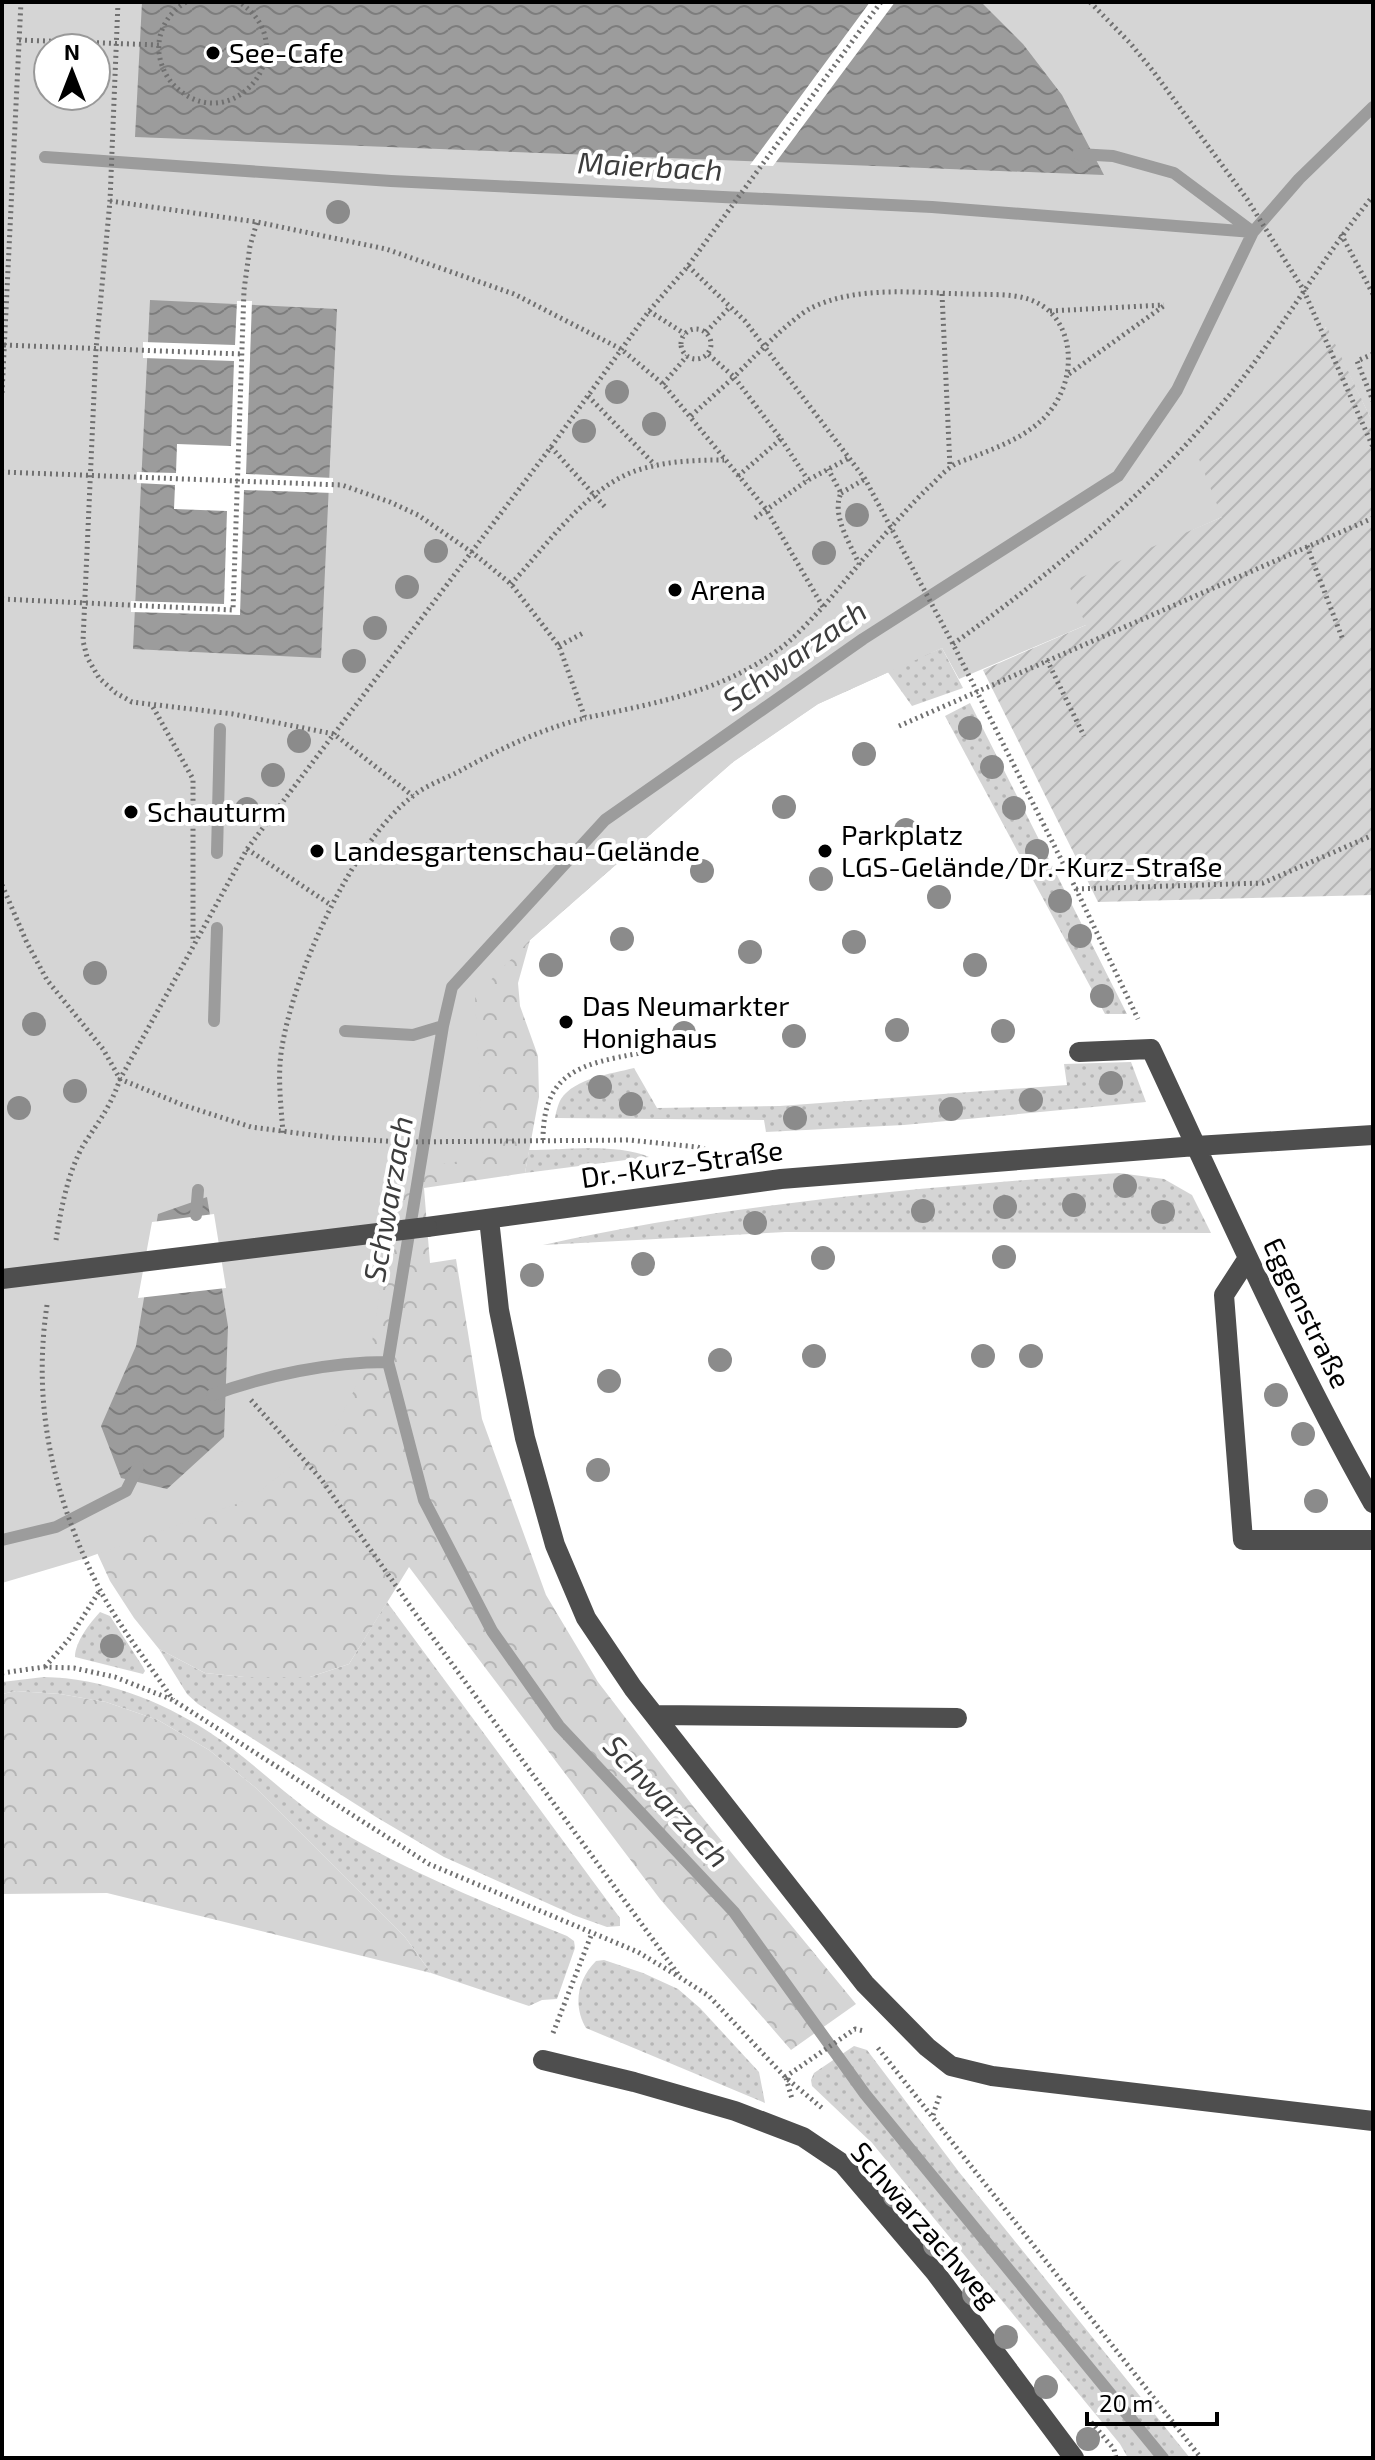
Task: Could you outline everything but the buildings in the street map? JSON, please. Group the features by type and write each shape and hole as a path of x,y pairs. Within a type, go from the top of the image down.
{"street":[{"path":"1079,1052 1151,1049"},
{"name":"Eggenstraße","path":"1151,1049 1248,1258 1373,1503"},
{"name":"Dr.-Kurz-Straße","path":"2,1279 427,1227 781,1179 1373,1135"},
{"path":"489,1219 499,1310 525,1438 555,1545 586,1618 654,1715 865,1984 927,2047 951,2066 992,2076 1373,2121"},
{"path":"1248,1258 1224,1295 1243,1540 1373,1540"},
{"path":"654,1715 957,1718"},
{"name":"Schwarzachweg","path":"543,2060 735,2111 803,2137 843,2164 935,2272 1074,2458"}],"path":[{"path":"2,393 21,2"},
{"path":"118,2 110,201 96,349 84,604 83,641 87,657 99,678 132,702 233,714 334,734 413,796"},
{"path":"186,2 168,18 159,45 163,69 176,89 198,101 222,102 250,89 265,63 267,51 263,28 253,12 239,2"},
{"path":"120,1079 247,849 473,553 649,311 688,266 881,2"},
{"path":"1090,2 1153,71 1247,199 1303,289 1373,447"},
{"path":"19,40 159,45"},
{"path":"953,644 1023,594 1110,521 1174,457 1231,393 1341,234 1373,196"},
{"path":"110,201 257,222 386,249 514,294 621,349 663,384 766,509 823,607"},
{"path":"2,599 233,610 244,290 257,222"},
{"path":"1341,234 1373,294"},
{"path":"688,266 765,347 865,479 939,615 1076,889 1151,1049"},
{"path":"283,1133 282,1048 305,967 331,905 365,851 413,796 505,746 547,728 665,702 717,685 781,649 823,607 891,526 950,467 1021,437 1043,419 1060,397 1068,374 1069,348 1062,326 1049,311 1029,299 1004,295 882,292 847,297 810,309 691,416"},
{"path":"942,294 950,467"},
{"path":"1049,311 1165,305 1068,374"},
{"path":"706,332 730,307"},
{"path":"649,311 685,334"},
{"path":"693,329 706,332 712,344 708,354 697,360 687,356 681,343 685,334 693,329"},
{"path":"4,345 242,354"},
{"path":"708,354 734,377 808,480"},
{"path":"1373,354 1357,361 1371,388 1373,401"},
{"path":"663,384 687,356"},
{"path":"588,396 655,466"},
{"path":"738,476 781,439"},
{"path":"551,447 605,507"},
{"path":"755,518 808,480 849,458"},
{"path":"511,584 595,493 636,470 677,461 724,460"},
{"path":"828,469 841,493"},
{"path":"2,472 342,485 390,502 418,515 511,584 559,646 585,718"},
{"path":"859,564 836,503 841,493 865,479"},
{"path":"899,726 1373,518"},
{"path":"1307,546 1343,640"},
{"path":"559,646 585,632"},
{"path":"1047,660 1084,736"},
{"path":"152,706 193,779 193,945"},
{"path":"1076,889 1263,883 1373,835"},
{"path":"247,849 331,905"},
{"path":"2,885 47,980 103,1049 120,1079 183,1105 251,1127 283,1133 402,1142 660,1142 722,1154"},
{"path":"543,1140 548,1102 558,1082 576,1069 640,1053"},
{"path":"251,1400 321,1479 681,1978"},
{"path":"62,1494 100,1590 173,1700"},
{"path":"44,1667 69,1639 100,1590"},
{"path":"2,1673 44,1667 74,1668 115,1677 173,1700 429,1864 638,1952 681,1978 709,1996 785,2077 846,2034 861,2028 867,2033"},
{"path":"543,2060 592,1933"},
{"path":"876,2045 1201,2458"}],"green space":[{"name":"Landesgartenschau-Gelände","path":"2,2 1373,2 1373,423 1326,327 1222,517 1157,546 1086,625 959,679 942,648 818,704 733,762 530,940 475,996 483,1157 398,1172 369,1362 330,1436 250,1499 86,1558 2,1583"},
{"path":"1327,327 1373,423 1373,895 1098,902 983,670 1086,625 1068,583 1222,517 1195,449"},
{"path":"942,648 963,688 912,706 887,671"},
{"path":"942,648 818,704 733,762 530,940 518,983 520,1006 538,1056 539,1097 525,1173 424,1188 430,1263 456,1259 482,1419 546,1595 598,1682 693,1806 856,2004 791,2050 660,1899 409,1567 349,1664 310,1677 244,1677 205,1673 159,1649 110,1581 88,1533 354,879"},
{"path":"970,703 1127,1014 1105,1014 945,716"},
{"path":"1131,1062 1146,1102 904,1125 766,1132 764,1120 555,1118 561,1099 575,1086 634,1068 657,1108 780,1106 1067,1085 1064,1064"},
{"path":"606,1149 649,1157 525,1173 529,1150"},
{"path":"1119,1173 1164,1179 1192,1195 1211,1233 785,1232 543,1245 686,1218 830,1198"},
{"path":"387,1602 620,1918 620,1926 607,1927 576,1916 444,1857 376,1817 198,1704 187,1694 159,1649 205,1673 245,1677 310,1677 349,1664"},
{"path":"100,1612 110,1616 143,1667 143,1674 75,1657 80,1639"},
{"path":"44,1677 109,1686 171,1710 225,1743 299,1803 358,1842 446,1885 567,1936 574,1941 575,1948 557,1999 542,2000 529,2006 431,1973 405,1937 256,1788 209,1750 158,1720 106,1702 60,1694 16,1691 2,1694 2,1682"},
{"path":"16,1691 106,1702 158,1720 209,1750 256,1788 405,1937 431,1973 107,1893 2,1894 2,1694"},
{"path":"604,1960 678,1989 700,2008 759,2072 765,2103 586,2028 579,2011 581,1985 596,1961"},
{"path":"854,2046 867,2050 959,2172 1190,2458 1128,2458 1120,2444 872,2143 812,2086 814,2073"}],"water":[{"path":"142,2 981,2 1023,44 1062,95 1104,175 135,137"},
{"path":"150,300 337,309 321,658 133,649"},
{"path":"207,1197 228,1326 224,1437 167,1489 121,1478 101,1426 136,1346 158,1214"}],"pier":[{"path":"870,2 895,2 773,166 750,165"},
{"path":"237,301 252,301 246,474 333,478 333,493 244,490 240,615 131,612 131,601 224,604 227,511 174,509 175,485 137,483 137,472 176,473 177,444 231,446 234,361 143,358 143,342 235,345"},
{"path":"214,1214 226,1288 138,1298 152,1222"}],"waterway":[{"name":"Schwarzach","path":"1163,2458 865,2094 734,1912 559,1726 492,1631 424,1500 388,1362 452,987 605,820 863,639 1118,476 1177,390 1253,232 1299,179 1373,107"},
{"path":"1078,154 1113,156 1174,173 1253,232"},
{"name":"Maierbach","path":"45,157 391,181 932,207 1253,232"},
{"path":"217,853 220,729"},
{"path":"214,1021 217,928"},
{"path":"345,1031 413,1035 443,1026"},
{"path":"196,1215 198,1190"},
{"path":"212,1395 299,1371 344,1364 388,1362"},
{"path":"2,1540 56,1527 126,1491 138,1467"}],"place":[{"name":"See-Cafe","path":"213,53"},
{"name":"Arena","path":"675,590"},
{"name":"Schauturm","path":"131,812"},
{"name":"Landesgartenschau-Gelände","path":"317,851"},
{"name":"Parkplatz LGS-Gelände/Dr.-Kurz-Straße","path":"825,851"},
{"name":"Das Neumarkter Honighaus","path":"566,1022"}]}
